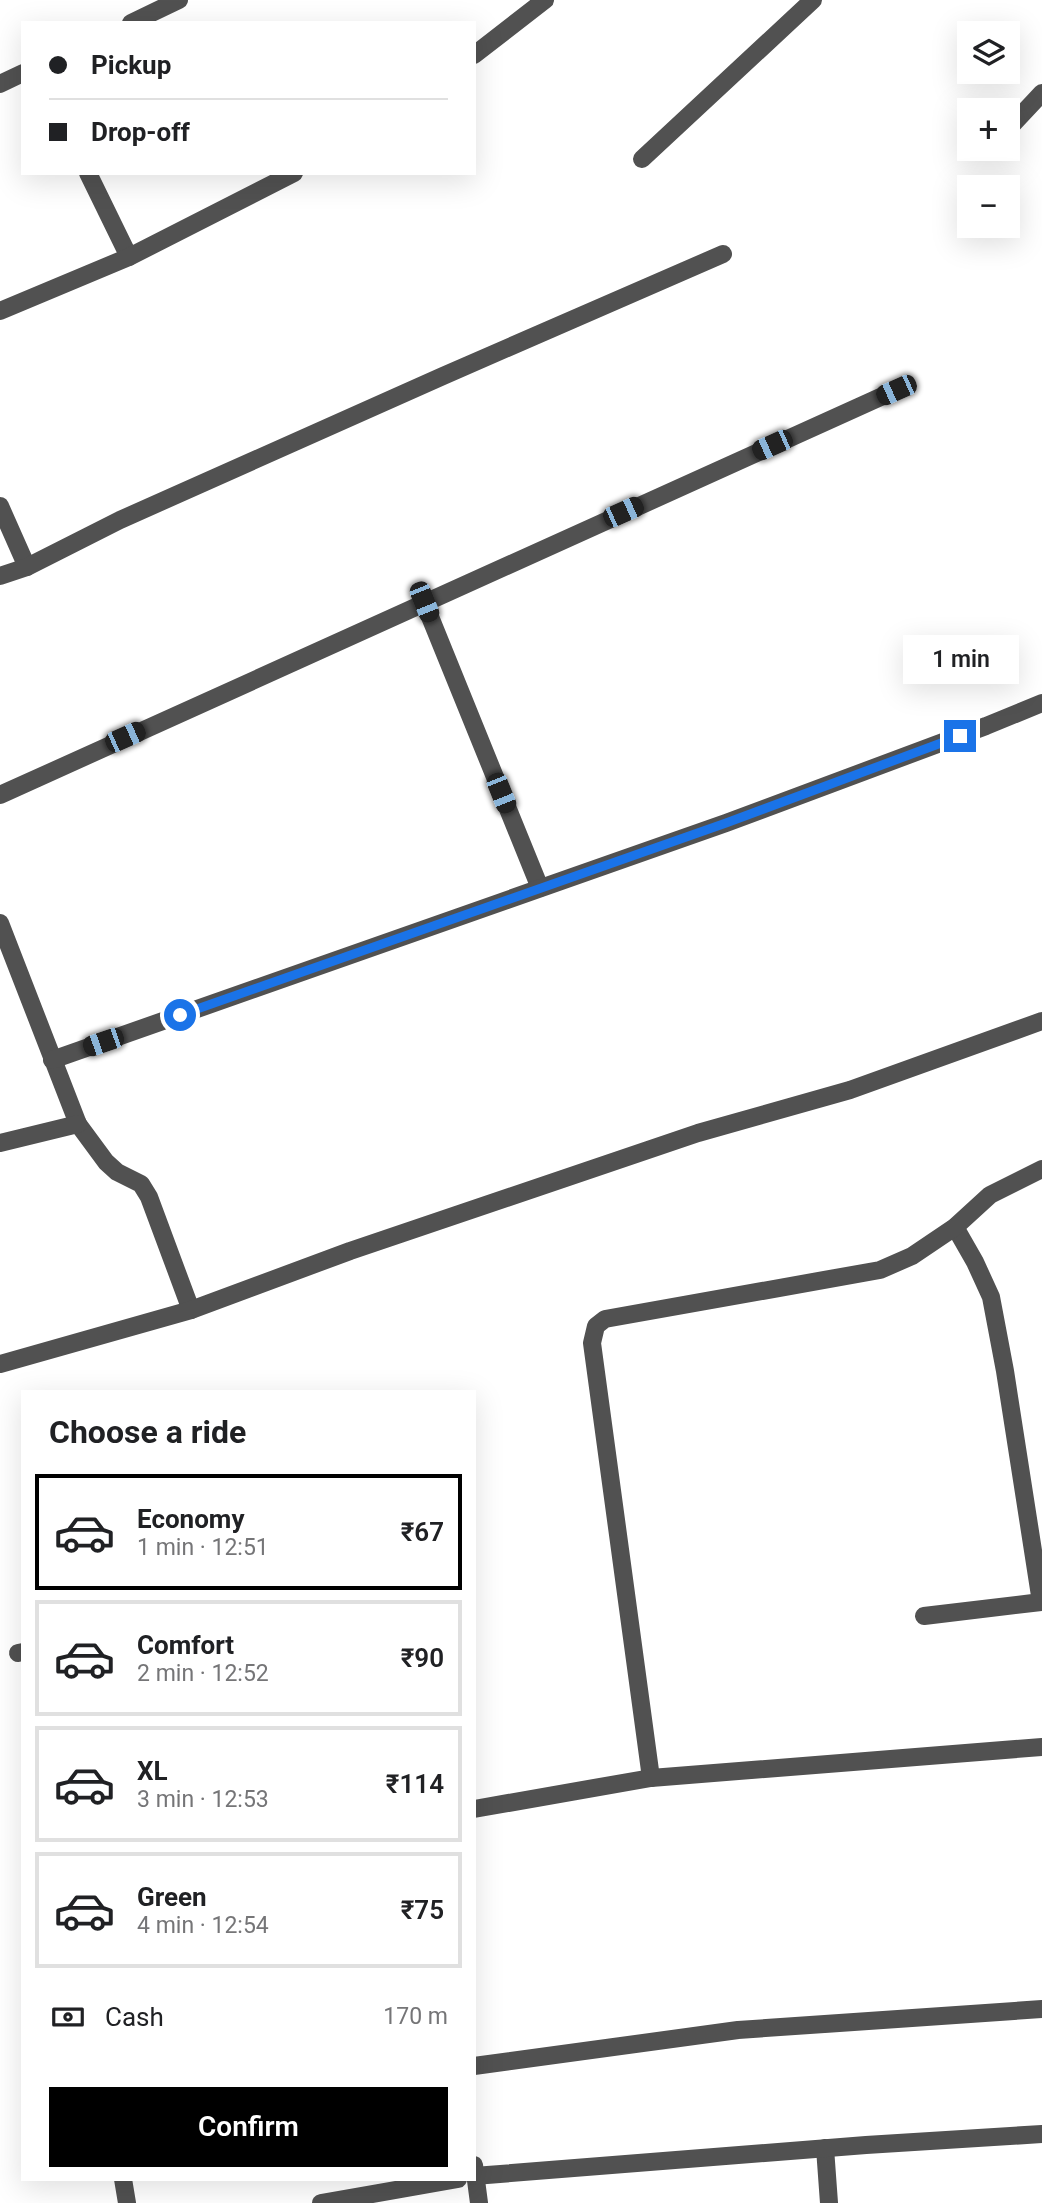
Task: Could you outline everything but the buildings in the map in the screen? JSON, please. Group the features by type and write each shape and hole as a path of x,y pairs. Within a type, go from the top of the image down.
{"street":[{"path":"135,21 179,0"},
{"path":"476,53 545,0"},
{"path":"642,159 813,0"},
{"path":"0,84 21,74"},
{"path":"1020,116 1042,93"},
{"path":"89,175 129,257"},
{"path":"0,311 129,257 290,175"},
{"path":"0,576 27,567 157,504 723,254"},
{"path":"0,795 896,390"},
{"path":"0,506 27,567"},
{"path":"424,602 540,888"},
{"path":"52,1060 752,813 1042,703"},
{"path":"0,923 78,1124 106,1162 117,1172 141,1184 149,1197 191,1310"},
{"path":"0,1364 191,1310 453,1216 698,1133 850,1090 1042,1021"},
{"path":"0,1143 78,1124"},
{"path":"651,1778 592,1343 596,1326 605,1319 880,1270 912,1256 955,1227 990,1195 1042,1169"},
{"path":"924,1616 1042,1602 991,1297 955,1227"},
{"path":"476,1809 651,1778 1042,1747"},
{"path":"476,2066 738,2030 1042,2009"},
{"path":"476,2176 1042,2134"},
{"path":"825,2148 830,2203"},
{"path":"123,2181 127,2203"},
{"path":"321,2203 447,2181"},
{"path":"476,2181 479,2203"}],"route":[{"path":"180,1015 726,823 960,736"}]}
